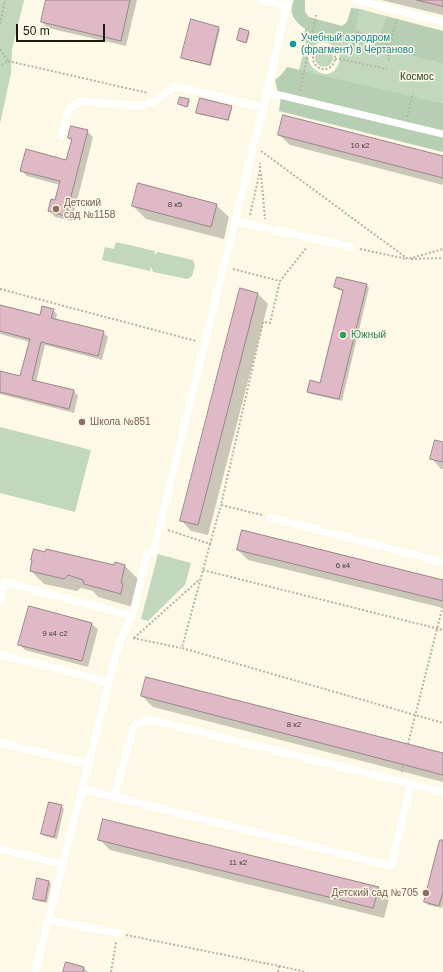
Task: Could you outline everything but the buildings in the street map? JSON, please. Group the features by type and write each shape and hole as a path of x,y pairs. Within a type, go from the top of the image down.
{"lane":[{"path":"35,972 112,668 122,636 132,616 147,555 153,553 287,3 263,0"},
{"path":"356,0 443,22"},
{"path":"61,136 70,107 81,101 140,106 156,101 173,87 183,88 262,107"},
{"path":"266,92 443,134"},
{"path":"235,221 351,247"},
{"path":"271,518 443,562"},
{"path":"0,601 5,582 132,616"},
{"path":"0,655 83,675 109,683"},
{"path":"114,797 134,726 149,719 443,792"},
{"path":"0,742 88,764"},
{"path":"82,789 391,866 411,784"},
{"path":"0,849 62,864"},
{"path":"48,920 118,934"}],"path":[{"path":"0,24 5,0"},
{"path":"388,51 399,11"},
{"path":"298,100 316,15"},
{"path":"335,54 353,44 358,30"},
{"path":"382,33 385,35 389,60"},
{"path":"327,47 333,51 335,54 335,59 333,65 324,69 316,66 313,56 316,50 327,47"},
{"path":"0,49 8,61 161,96"},
{"path":"303,53 313,56"},
{"path":"335,59 387,69"},
{"path":"0,66 8,61"},
{"path":"405,125 413,93"},
{"path":"253,145 408,259"},
{"path":"260,171 266,228"},
{"path":"182,648 221,505 263,322 270,323 280,281 314,239"},
{"path":"351,247 408,259 443,258"},
{"path":"408,259 443,249"},
{"path":"223,267 280,281"},
{"path":"0,289 205,343"},
{"path":"221,505 271,518"},
{"path":"159,527 210,544"},
{"path":"203,570 443,630"},
{"path":"134,638 201,578"},
{"path":"408,744 443,605"},
{"path":"122,636 182,648 443,724"},
{"path":"111,972 118,934 306,972"},
{"path":"278,972 279,966"}],"green space":[{"path":"0,0 24,0 12,49 11,73 0,124"},
{"path":"294,0 305,0 305,12 309,17 342,26 347,22 351,8 360,9 355,30 380,36 386,16 443,31 443,64 325,37 304,38 305,29 295,20 292,13 292,5"},
{"path":"360,9 386,16 381,36 354,30"},
{"name":"Космос","path":"325,37 443,64 443,103 299,70 306,41 304,38","holes":["321,42 325,42 333,46 340,56 338,65 333,72 326,74 313,68 309,61 308,54 312,48"]},
{"path":"324,49 330,52 333,58 330,64 324,67 318,64 315,58 318,52"},
{"path":"287,67 443,103 443,152 279,111 281,96 277,89 275,80"},
{"path":"116,242 155,251 154,255 158,252 193,260 195,266 192,276 188,279 153,272 151,267 150,271 102,260 105,247 114,249"},
{"path":"0,427 91,450 75,512 0,493"},
{"path":"158,554 191,563 185,585 148,621 141,619"}],"place":[{"name":"Учебный аэродром (фрагмент) в Чертаново","path":"293,44"},
{"name":"Детский сад №1158","path":"56,209"},
{"name":"Южный","path":"343,335"},
{"name":"Школа №851","path":"82,422"},
{"name":"Детский сад №705","path":"426,893"}]}
